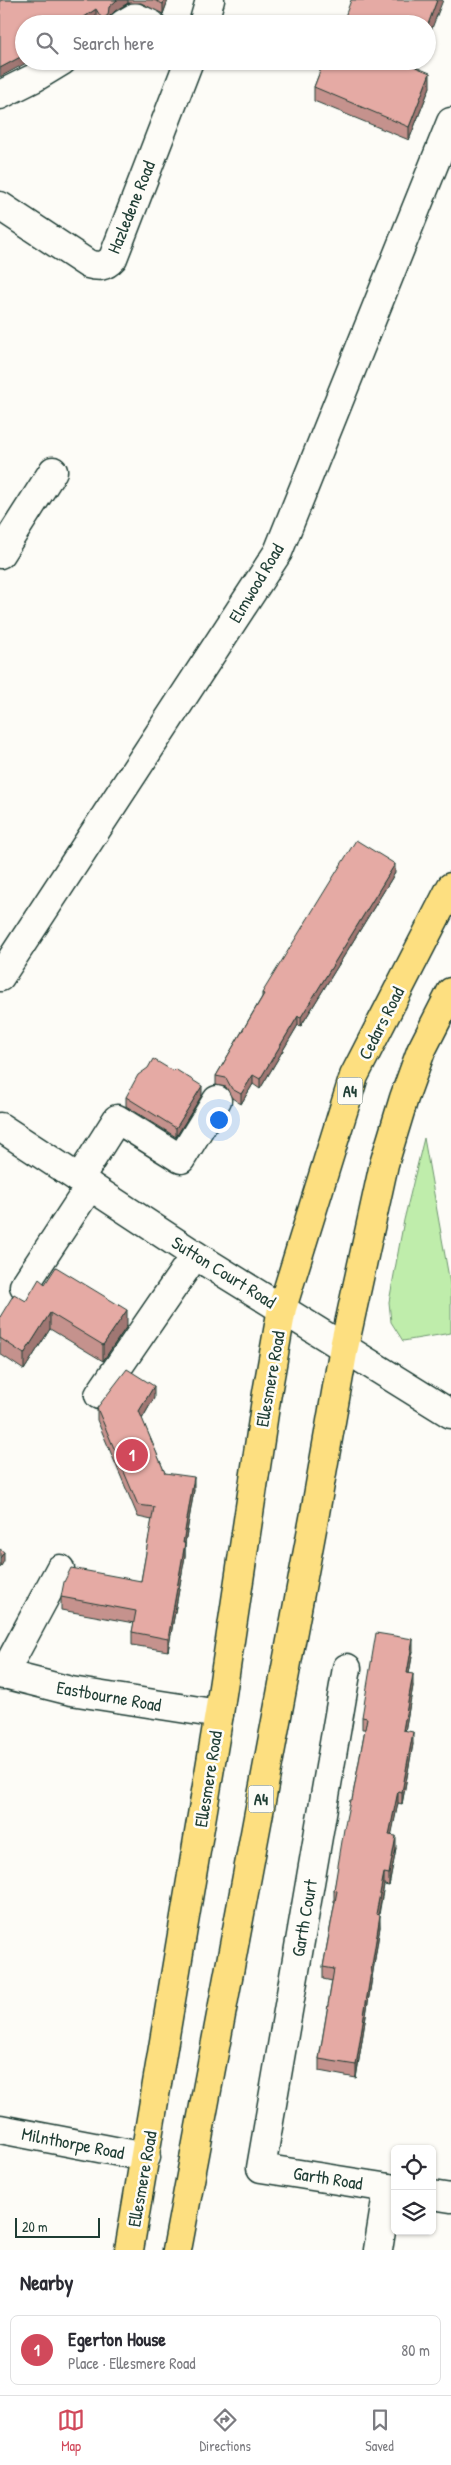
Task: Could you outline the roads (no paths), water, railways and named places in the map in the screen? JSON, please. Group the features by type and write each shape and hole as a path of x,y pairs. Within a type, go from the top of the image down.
{"highway":[{"name":"Cedars Road","path":"282,1308 354,1076 451,887"},
{"name":"A4","path":"177,2250 315,1513 344,1347 384,1164 404,1098 421,1051 451,992"},
{"name":"Ellesmere Road","path":"129,2250 219,1714 265,1403 282,1308"}],"street":[{"path":"206,15 210,0"},
{"path":"0,94 47,70"},
{"name":"Hazledene Road","path":"0,206 88,264 99,267 107,265 113,258 186,70"},
{"name":"Elmwood Road","path":"0,977 278,552 451,122"},
{"path":"0,554 53,471"},
{"path":"24,1286 85,1182 117,1119 181,1158 217,1100"},
{"name":"Sutton Court Road","path":"0,1127 195,1255 451,1414"},
{"path":"99,1395 195,1255"},
{"path":"1,1674 60,1569"},
{"name":"Garth Court","path":"261,2168 347,1668"},
{"name":"Eastbourne Road","path":"1,1674 70,1691 219,1714"},
{"name":"Milnthorpe Road","path":"0,2129 146,2157"},
{"name":"Garth Road","path":"261,2168 391,2188"},
{"path":"378,2250 392,2190"},
{"path":"436,2196 451,2198"}],"place":[{"name":"Egerton House","path":"132,1455"}]}
